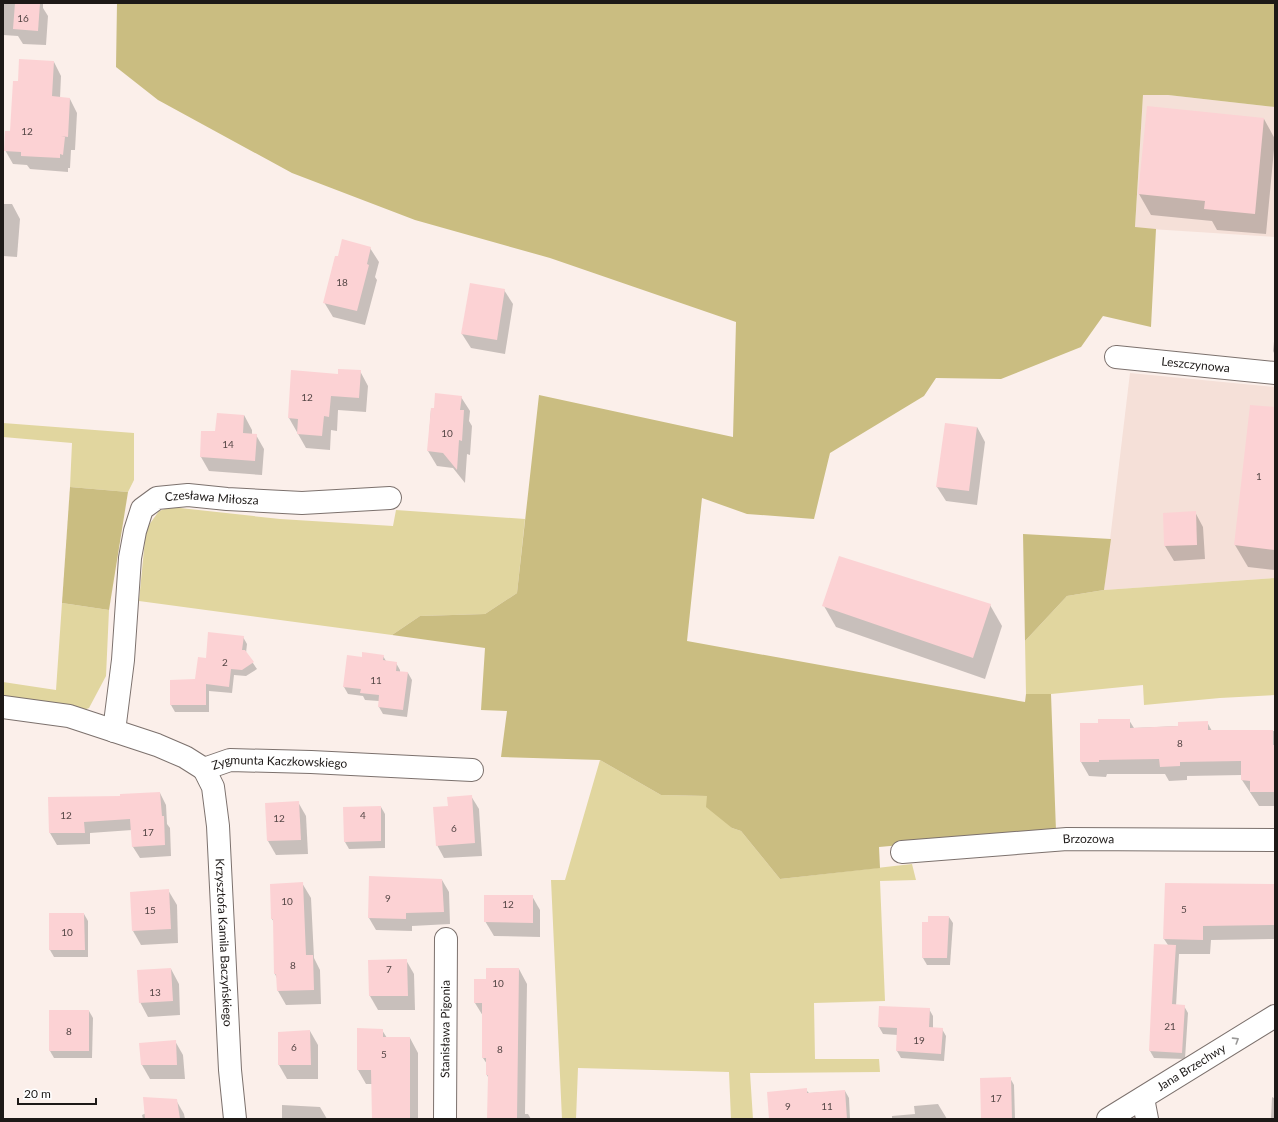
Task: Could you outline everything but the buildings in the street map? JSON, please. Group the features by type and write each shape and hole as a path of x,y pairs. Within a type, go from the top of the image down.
{"street":[{"name":"Leszczynowa","path":"1116,357 1275,373"},
{"name":"Czesława Miłosza","path":"114,731 122,660 130,558 135,531 142,509 157,498 188,495 227,499 302,503 390,498"},
{"name":"Zygmunta Kaczkowskiego","path":"3,707 69,716 156,745 178,754 204,769 230,760 311,762 472,770"},
{"name":"Krzysztofa Kamila Baczyńskiego","path":"204,769 213,787 218,826 230,1070 235,1119"},
{"name":"Brzozowa","path":"902,852 1067,839 1275,840"},
{"name":"Stanisława Pigonia","path":"445,1119 446,939"},
{"name":"Jana Brzechwy","path":"1108,1119 1275,1016"},
{"path":"1143,1098 1147,1119"}],"shaded area":[{"path":"117,3 1275,3 1275,107 1168,95 1143,95 1135,227 1156,229 1151,327 1103,316 1081,347 1001,379 936,378 924,396 830,453 814,519 747,514 702,498 687,641 1025,702 1026,694 1051,694 1056,831 879,847 880,868 780,879 741,831 732,828 706,807 707,796 661,795 600,760 501,757 507,711 481,710 485,648 392,635 420,616 485,614 517,593 539,395 733,437 736,322 550,258 415,220 292,173 158,100 116,67"},
{"path":"1143,95 1168,95 1275,107 1275,237 1135,228"},
{"path":"1130,373 1275,387 1275,578 1104,590"},
{"path":"3,423 134,433 134,480 128,492 70,487 72,443 3,437"},
{"path":"70,487 128,492 109,610 62,603"},
{"path":"171,507 280,519 393,526 396,510 525,519 517,593 485,614 420,616 392,635 139,601 146,529 159,511"},
{"path":"1023,534 1111,539 1104,590 1067,596 1025,641"},
{"path":"1275,578 1275,695 1144,705 1143,685 1051,694 1026,694 1025,641 1067,596 1104,590"},
{"path":"62,603 109,610 106,676 89,708 81,711 3,697 3,682 56,690"},
{"path":"600,760 661,795 707,796 732,828 741,831 780,879 912,864 916,880 880,881 885,1001 814,1003 815,1059 879,1059 880,1072 750,1073 753,1119 731,1119 729,1072 578,1068 576,1119 562,1119 551,880 565,880"}]}
